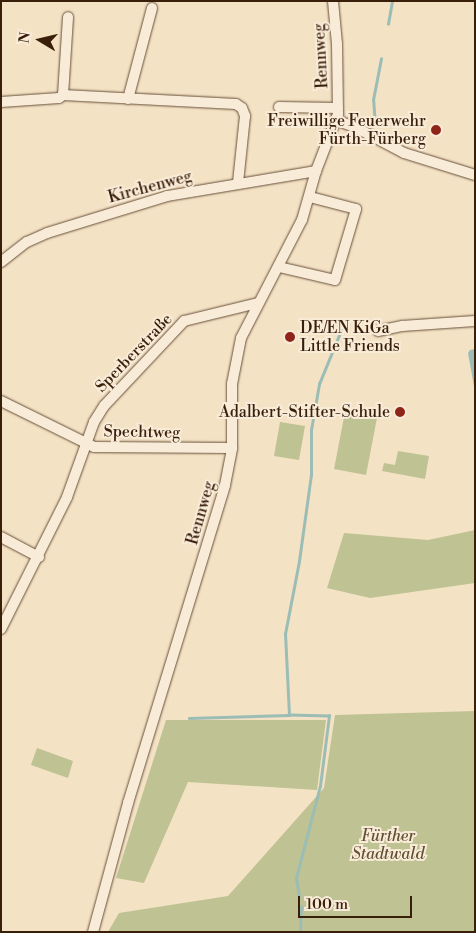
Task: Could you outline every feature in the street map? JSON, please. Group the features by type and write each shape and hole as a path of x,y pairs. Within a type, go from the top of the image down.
{"street":[{"name":"Rennweg","path":"93,932 128,803 225,485 232,448 232,384 235,359 241,338 302,220 316,171 336,120 338,108 337,44 333,1"},
{"path":"128,99 152,8"},
{"path":"63,95 68,17"},
{"path":"1,102 59,98 63,95 230,103 242,108 245,116 238,183"},
{"name":"Rennweg","path":"279,107 338,108"},
{"path":"336,120 357,128 404,153 475,175"},
{"name":"Kirchenweg","path":"1,262 27,242 47,233 167,196 316,171"},
{"path":"279,267 335,280 356,210 310,197"},
{"name":"Sperberstraße","path":"1,629 39,557 67,498 94,422 104,406 184,321 258,303"},
{"path":"378,331 402,326 475,321"},
{"name":"Spechtweg","path":"1,401 86,443 103,448 232,448"},
{"path":"1,537 39,557"}],"green space":[{"path":"345,412 377,418 366,475 334,469"},
{"path":"280,422 305,426 299,460 274,456"},
{"path":"398,451 429,456 425,479 382,471 384,463 395,465"},
{"path":"475,530 475,583 370,598 327,588 344,533 428,540"},
{"name":"Fürther Stadtwald","path":"475,711 475,932 108,932 119,913 228,896 324,788 335,715"},
{"path":"166,720 326,720 317,790 188,782 144,883 116,878"},
{"path":"37,748 73,761 68,778 31,765"}],"water":[{"path":"475,349 475,392 468,353 470,350"}],"waterway":[{"path":"388,24 392,1"},
{"path":"375,126 373,100 381,59"},
{"path":"299,897 296,878 320,786 329,716 289,715 285,634 299,561 311,475 311,430 319,384 342,328"},
{"path":"189,718 289,715"},
{"path":"300,932 301,907"}],"place":[{"name":"Freiwillige Feuerwehr Fürth-Fürberg","path":"436,130"},
{"name":"DE/EN KiGa Little Friends","path":"290,337"},
{"name":"Adalbert-Stifter-Schule","path":"400,412"}]}
